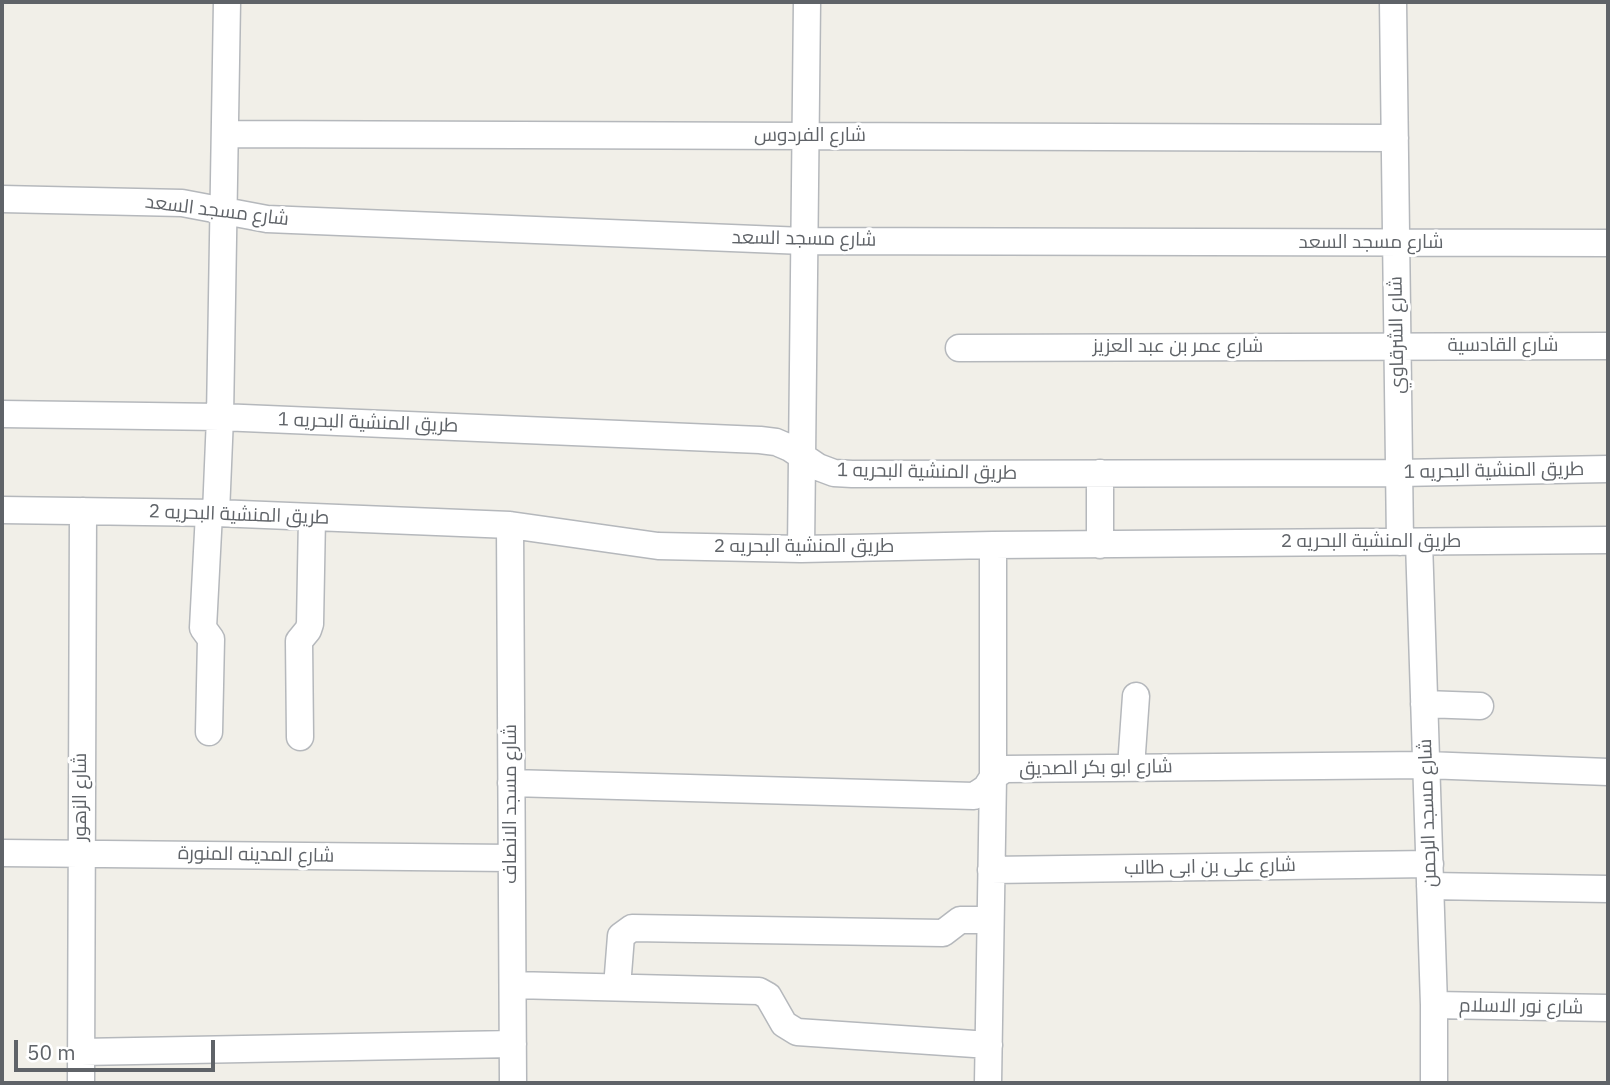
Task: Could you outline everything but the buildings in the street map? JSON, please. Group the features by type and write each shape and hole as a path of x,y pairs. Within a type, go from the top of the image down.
{"street":[{"path":"209,732 211,639 204,628 220,417 227,2"},
{"path":"801,550 807,2"},
{"name":"شارع الشرقاوي","path":"1393,2 1399,473 1410,542"},
{"name":"شارع الفردوس","path":"225,134 1395,138"},
{"name":"شارع مسجد السعد","path":"2,199 161,202 267,219 804,241 1608,243"},
{"name":"شارع القادسية","path":"1397,347 1608,346"},
{"name":"شارع عمر بن عبد العزيز","path":"959,348 1397,347"},
{"name":"طريق المنشية البحريه 1","path":"2,414 220,417 760,440 776,442 790,448 818,467 834,473 852,474 1608,470"},
{"path":"1100,473 1100,545"},
{"name":"طريق المنشية البحريه 2","path":"2,510 212,513 510,525 658,546 801,550 993,545 1608,540"},
{"name":"شارع الزهور","path":"81,1083 83,511"},
{"path":"300,737 299,641 310,624 312,517"},
{"name":"شارع مسجد الانصاف","path":"510,525 513,1083"},
{"name":"شارع مسجد الرحمن","path":"1410,542 1424,704 1434,1083"},
{"path":"988,1083 993,777 993,545"},
{"path":"1131,767 1136,696"},
{"path":"1424,704 1480,706"},
{"name":"شارع ابو بكر الصديق","path":"511,783 974,796 1005,769 1426,765 1608,772"},
{"name":"شارع المدينه المنورة","path":"2,853 511,858"},
{"name":"شارع على بن ابى طالب","path":"991,870 1430,875 1608,889"},
{"path":"617,987 621,936 632,928 943,933 960,920 990,920"},
{"path":"513,985 759,991 768,996 784,1024 797,1032 989,1045"},
{"name":"شارع نور الاسلام","path":"1434,1005 1608,1008"},
{"path":"81,1052 513,1044"}]}
